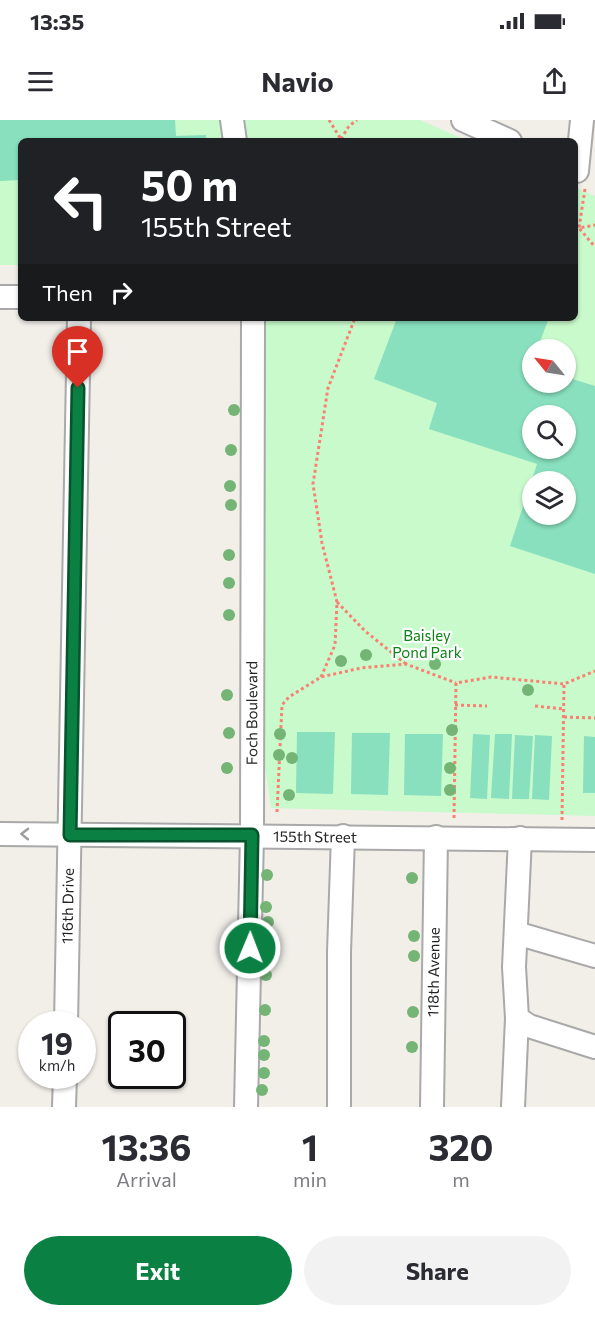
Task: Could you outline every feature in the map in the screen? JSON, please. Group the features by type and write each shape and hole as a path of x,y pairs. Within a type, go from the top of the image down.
{"street":[{"path":"232,120 235,138"},
{"path":"463,120 503,138"},
{"path":"582,120 583,177"},
{"path":"0,297 18,297"},
{"name":"116th Drive","path":"66,1011 79,321"},
{"name":"Foch Boulevard","path":"246,1107 252,835 253,321"},
{"name":"155th Street","path":"0,834 595,840"},
{"path":"339,1107 339,952 343,836"},
{"name":"118th Avenue","path":"432,1107 436,837"},
{"path":"513,1107 523,1022 514,967 520,838"},
{"path":"516,933 595,956"},
{"path":"523,1022 595,1047"},
{"path":"64,1107 65,1089"}],"path":[{"path":"329,120 341,138"},
{"path":"343,138 349,126 357,120"},
{"path":"578,220 583,177"},
{"path":"578,228 595,225"},
{"path":"578,229 595,247"},
{"path":"321,677 335,645 337,602 322,543 313,484 328,388 354,321"},
{"path":"337,602 365,631 406,664 456,683 491,677 564,684 595,671"},
{"path":"277,812 282,705 289,697 321,677 362,668 406,664"},
{"path":"454,818 456,683"},
{"path":"562,820 564,684"},
{"path":"455,705 487,706"},
{"path":"535,706 564,709"},
{"path":"564,717 595,718"}],"green space":[{"path":"0,120 420,120 461,138 18,138 18,265 0,265"},
{"path":"0,120 175,120 176,136 206,135 206,138 18,138 18,180 0,181"},
{"name":"Baisley Pond Park","path":"578,188 595,196 595,816 271,808 262,746 263,321 578,321"},
{"path":"396,321 548,321 541,339 522,339 522,393 576,393 576,380 595,386 595,574 510,546 522,510 522,525 576,525 576,471 535,471 537,464 429,429 437,403 374,379"},
{"path":"297,732 335,732 333,794 296,793"},
{"path":"352,733 390,733 388,795 351,794"},
{"path":"405,734 443,734 441,796 404,795"},
{"path":"473,734 490,735 487,799 470,798"},
{"path":"495,734 512,734 509,799 491,798"},
{"path":"515,735 533,736 529,799 512,799"},
{"path":"535,735 552,736 549,800 532,799"},
{"path":"584,736 595,737 595,793 583,793"}],"route":[{"path":"78,388 70,835 252,835 250,948"}]}
